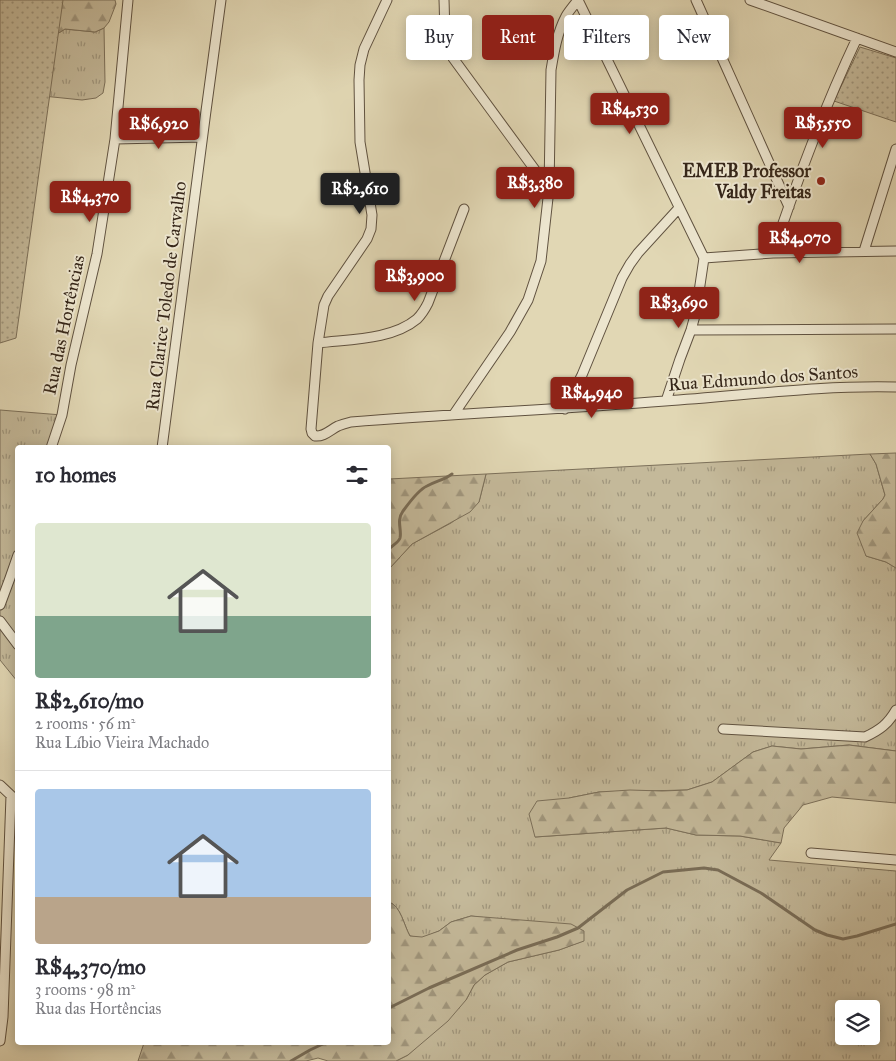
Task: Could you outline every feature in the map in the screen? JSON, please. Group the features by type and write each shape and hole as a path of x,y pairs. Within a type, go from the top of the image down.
{"street":[{"name":"Rua das Hortências","path":"52,445 62,415 71,365 97,254 115,139 128,0"},
{"name":"Rua Clarice Toledo de Carvalho","path":"162,445 189,252 202,136 222,0"},
{"path":"387,0 364,49 360,65 360,142 372,216 371,229 367,239 324,304 318,343 376,336 395,331 417,318 428,303 464,209"},
{"path":"444,0 445,40 448,50 549,188"},
{"path":"454,414 510,332 528,300 541,261 549,188 551,70 554,52 566,16 578,0 704,258 696,312 666,402"},
{"path":"696,0 788,206"},
{"path":"750,0 896,52"},
{"path":"773,253 788,206 828,104 857,38"},
{"path":"115,139 202,136"},
{"path":"864,251 896,149"},
{"path":"565,408 582,375 622,278 638,253 679,208"},
{"path":"704,258 773,253 896,251"},
{"path":"691,330 896,329"},
{"name":"Rua Edmundo dos Santos","path":"318,343 311,429 312,434 318,437 343,424 454,414 666,402 839,387 896,387"},
{"path":"0,605 15,564"},
{"path":"0,621 15,642"},
{"path":"723,729 865,736 878,731 886,724 896,710"},
{"path":"0,785 14,799 3,1017 0,1041"},
{"path":"811,853 896,860"}],"green space":[{"path":"0,0 115,0 116,4 109,22 104,28 95,32 65,29 54,36 0,37"},
{"path":"0,0 63,0 16,338 0,343"},
{"path":"104,28 105,82 103,93 96,98 82,100 43,96 0,37 54,36 65,29 95,32"},
{"path":"860,47 896,58 896,122 834,101"},
{"path":"0,410 62,415 56,445 15,445 15,679 0,660"},
{"path":"896,453 896,568 886,562 866,556 857,533 863,521 885,495 876,464 870,454"},
{"path":"870,454 876,464 885,495 863,521 866,556 886,562 896,568 896,751 849,745 801,749 772,746 753,752 712,782 687,790 599,792 569,798 535,837 666,828 696,835 740,836 781,843 769,860 896,871 896,1061 396,1061 408,1055 466,1000 474,985 485,975 508,962 559,950 583,941 496,919 471,916 451,922 439,931 422,938 410,936 399,912 391,903 391,567 412,544 451,523 479,502 486,474"},
{"path":"486,474 479,502 470,512 412,544 391,567 391,479"},
{"path":"849,745 896,751 896,803 832,797 803,805 784,828 781,843 740,836 696,835 666,828 535,837 529,814 537,801 569,798 599,792 687,790 712,782 753,752 772,746 801,749"},
{"path":"391,903 399,912 410,936 422,937 439,931 451,922 471,916 571,924 584,931 584,941 559,950 508,962 485,975 474,985 466,1000 448,1021 408,1055 396,1061 328,1061 318,1058 306,1061 138,1061 143,1045 391,1045"}],"waterway":[{"path":"391,547 399,539 401,515 414,497 420,490 452,474"},
{"path":"391,1007 429,988 517,950 578,928 627,890 663,872 704,868 718,870 761,893 815,930 843,939 896,924"},
{"path":"291,1061 321,1045"}],"place":[{"name":"EMEB Professor Valdy Freitas","path":"821,181"}]}
